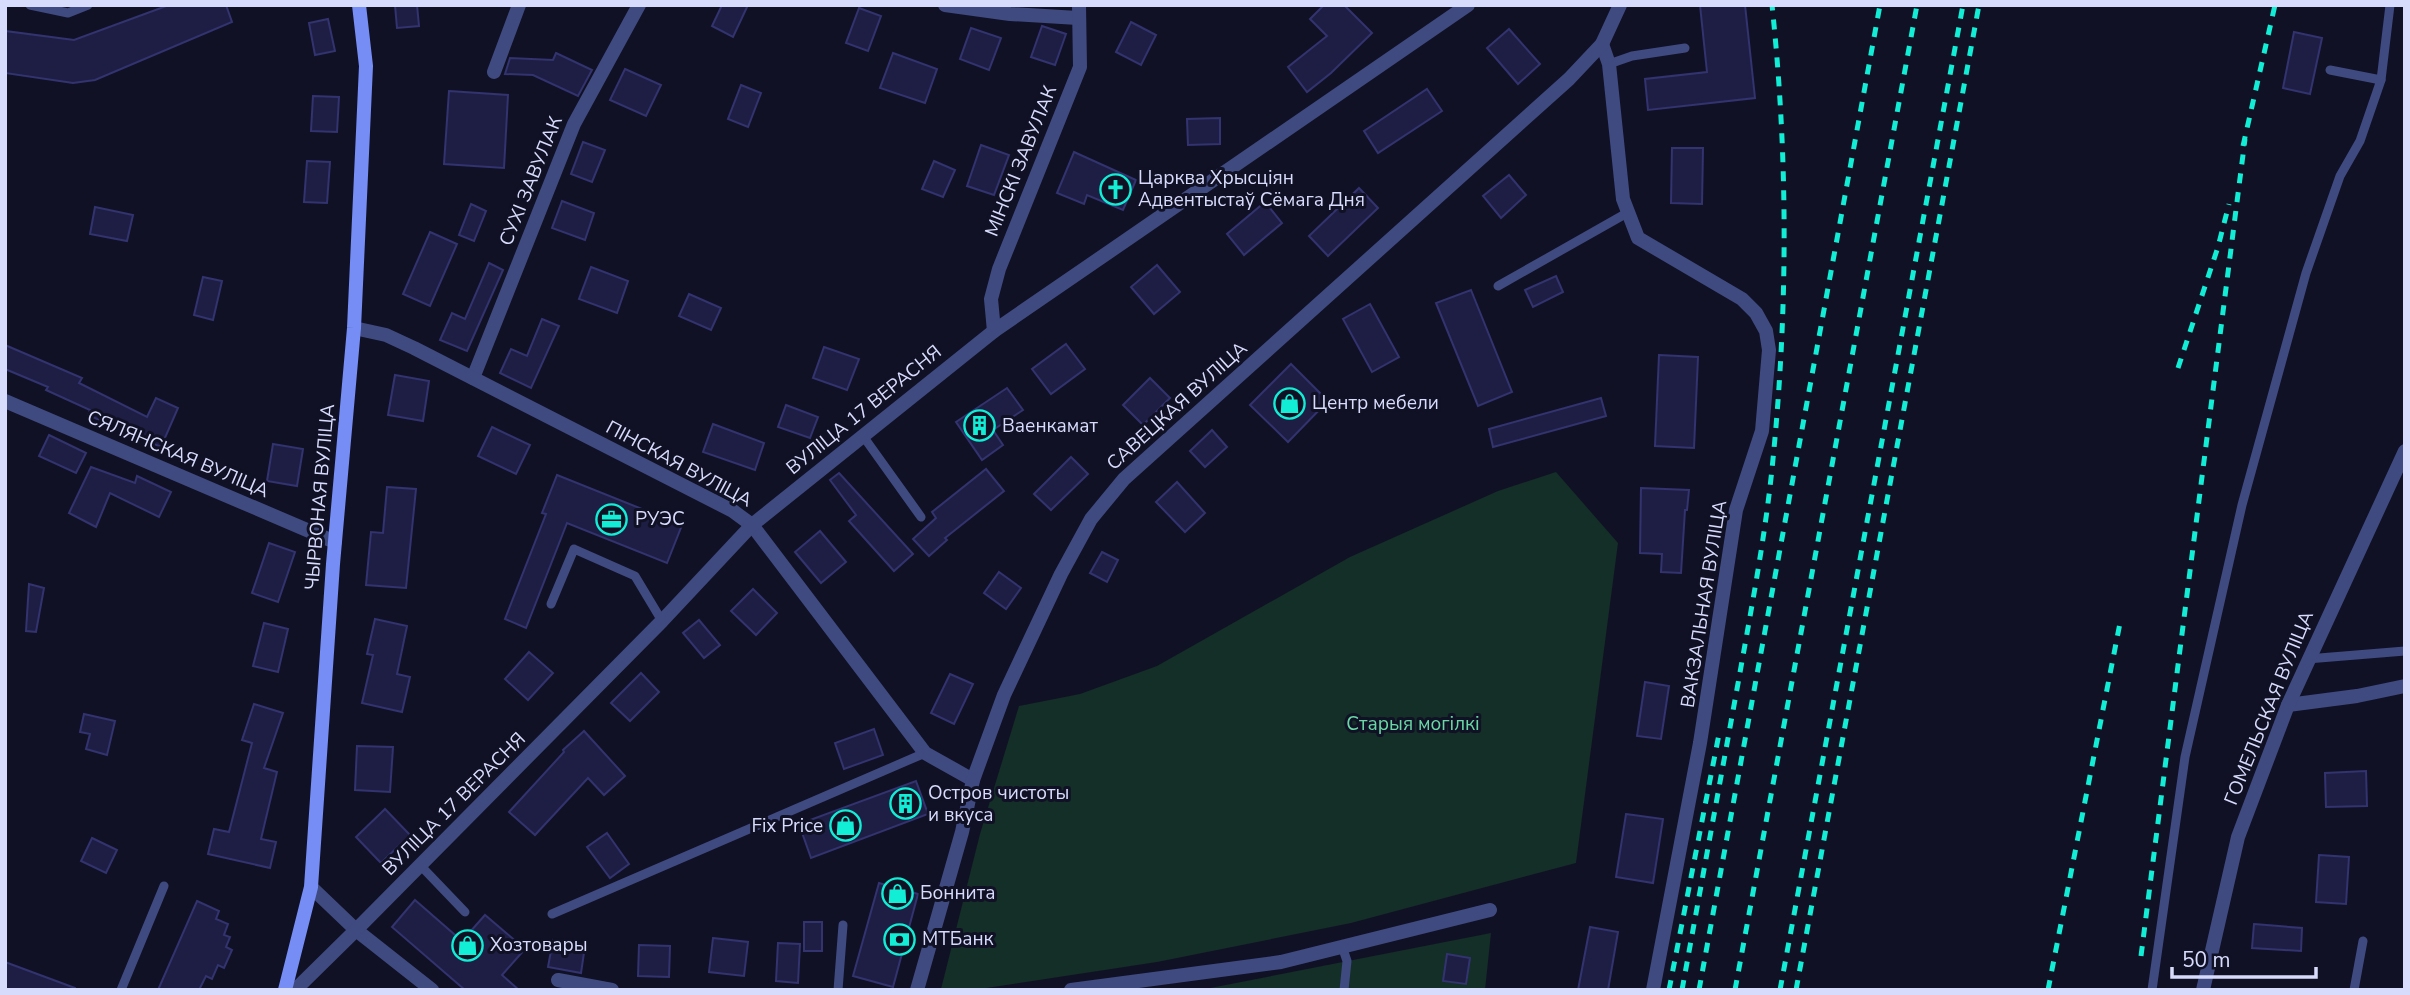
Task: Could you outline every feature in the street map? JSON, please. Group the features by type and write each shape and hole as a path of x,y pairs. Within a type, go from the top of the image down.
{"main road":[{"name":"ЧЫРВОНАЯ ВУЛІЦА","path":"285,990 311,887 335,542 354,328 366,66 359,5"}],"street":[{"path":"494,72 519,5"},
{"name":"СУХІ ЗАВУЛАК","path":"473,378 574,124 639,5"},
{"path":"945,5 1010,15 1079,11"},
{"name":"ВУЛІЦА 17 ВЕРАСНЯ","path":"356,930 662,621 752,525 994,331 1468,5"},
{"name":"САВЕЦКАЯ ВУЛІЦА","path":"918,990 962,832 973,780 1004,695 1061,574 1091,519 1124,479 1569,79 1602,44 1620,5"},
{"name":"МІНСКІ ЗАВУЛАК","path":"994,331 991,299 999,269 1080,67 1079,11"},
{"name":"ВАКЗАЛЬНАЯ ВУЛІЦА","path":"1602,44 1609,65 1623,199 1638,238 1742,299 1756,313 1766,331 1769,350 1762,431 1736,510 1700,743 1653,990"},
{"name":"ПІНСКАЯ ВУЛІЦА","path":"354,328 386,335 733,511 752,525 925,753 973,780"},
{"name":"СЯЛЯНСКАЯ ВУЛІЦА","path":"5,401 335,542"},
{"name":"ГОМЕЛЬСКАЯ ВУЛІЦА","path":"2203,990 2238,837 2307,659 2405,451"},
{"path":"2288,705 2357,696 2405,686"},
{"path":"311,887 356,930 432,990"},
{"path":"1071,990 1281,962 1490,910"},
{"path":"295,990 356,930"},
{"path":"558,980 612,990"}],"lane":[{"path":"30,5 68,13 88,5"},
{"path":"2152,990 2185,757 2242,505 2306,273 2340,176 2360,141 2381,80 2390,5"},
{"path":"1609,65 1632,56 1685,48"},
{"path":"2330,70 2381,80"},
{"path":"1498,286 1627,213"},
{"path":"863,436 921,517"},
{"path":"551,604 574,549 635,576 662,621"},
{"path":"2307,659 2405,651"},
{"path":"552,914 925,753"},
{"path":"420,865 465,912"},
{"path":"121,990 164,886"},
{"path":"838,990 843,925"},
{"path":"2354,990 2363,942"},
{"path":"1342,946 1347,961 1344,990"}],"green space":[{"name":"Старыя могілкі","path":"1556,472 1618,543 1576,863 1351,923 1157,962 973,990 941,989 980,834 1019,706 1080,694 1157,666 1350,557 1498,491"},
{"path":"1491,933 1485,990 1200,990"}],"building":[{"path":"169,5 226,5 232,22 95,80 73,83 5,73 5,31 74,40"},
{"path":"395,5 417,5 419,26 397,28"},
{"path":"722,5 748,5 733,37 712,26"},
{"path":"1324,5 1344,5 1372,33 1307,92 1288,67 1327,36 1310,19"},
{"path":"1700,5 1745,5 1755,98 1648,110 1645,79 1707,72"},
{"path":"859,8 881,16 868,51 846,43"},
{"path":"328,19 335,51 315,55 309,23"},
{"path":"1131,22 1156,35 1141,65 1116,52"},
{"path":"1042,26 1066,34 1055,65 1031,57"},
{"path":"971,28 1001,38 989,70 960,59"},
{"path":"1509,29 1540,64 1518,84 1487,48"},
{"path":"2294,32 2322,38 2310,94 2283,88"},
{"path":"556,53 592,70 578,96 533,75 505,74 510,58 553,60"},
{"path":"893,53 937,69 925,103 880,88"},
{"path":"625,69 661,85 646,116 610,100"},
{"path":"741,85 761,93 748,127 728,119"},
{"path":"1427,89 1442,111 1378,153 1364,131"},
{"path":"449,91 508,95 504,168 444,164"},
{"path":"313,96 339,97 337,132 311,131"},
{"path":"1220,118 1220,144 1188,145 1187,119"},
{"path":"583,142 605,150 592,182 571,174"},
{"path":"981,145 1009,155 994,195 967,186"},
{"path":"1672,148 1703,148 1702,204 1671,203"},
{"path":"1074,152 1136,180 1123,210 1087,195 1084,204 1057,193"},
{"path":"307,161 330,162 327,203 304,202"},
{"path":"934,161 955,170 943,197 922,189"},
{"path":"1509,175 1526,195 1501,218 1483,196"},
{"path":"1359,188 1378,208 1328,256 1309,236"},
{"path":"562,201 594,213 585,240 552,228"},
{"path":"1265,202 1282,223 1244,255 1227,234"},
{"path":"471,204 486,211 474,241 459,235"},
{"path":"95,207 133,215 127,241 90,234"},
{"path":"430,232 457,244 430,306 403,294"},
{"path":"489,263 503,270 467,351 440,340 452,313 465,319"},
{"path":"1157,265 1180,292 1154,314 1131,287"},
{"path":"591,267 628,281 617,313 579,299"},
{"path":"1556,276 1563,292 1533,307 1525,290"},
{"path":"203,277 222,281 213,320 194,315"},
{"path":"1471,290 1512,392 1478,406 1436,303"},
{"path":"689,294 721,308 711,330 679,316"},
{"path":"1370,304 1399,357 1372,372 1343,319"},
{"path":"542,319 559,326 531,388 500,373 511,349 527,356"},
{"path":"1066,344 1085,369 1051,394 1032,369"},
{"path":"5,345 82,378 79,383 147,417 156,398 178,408 161,447 88,415 90,410 46,390 48,387 5,369"},
{"path":"824,347 859,359 847,390 813,378"},
{"path":"1659,355 1698,357 1694,448 1655,446"},
{"name":"Центр мебели","path":"1291,364 1328,401 1288,442 1250,405"},
{"path":"395,375 429,381 423,421 388,415"},
{"path":"1150,378 1170,398 1143,425 1123,405"},
{"name":"Ваенкамат","path":"1007,388 1023,410 993,430 1003,445 982,460 956,422"},
{"path":"1601,398 1606,416 1493,447 1489,429"},
{"path":"786,405 818,417 810,438 778,427"},
{"path":"713,424 764,443 755,470 703,452"},
{"path":"492,427 530,445 516,474 478,456"},
{"path":"1212,430 1227,447 1205,467 1190,451"},
{"path":"49,435 86,453 76,473 39,456"},
{"path":"273,444 303,449 297,486 267,481"},
{"path":"1071,457 1088,474 1051,510 1034,494"},
{"path":"91,467 135,483 137,476 171,492 159,517 110,493 96,527 69,513"},
{"path":"986,469 1004,491 945,538 947,540 929,556 913,539 936,518 932,512"},
{"path":"839,473 913,554 894,571 849,521 856,515 830,480"},
{"name":"РУЭС","path":"557,475 682,525 667,563 567,523 526,628 505,619 546,514 542,513"},
{"path":"1177,482 1205,513 1185,532 1156,502"},
{"path":"387,487 416,489 406,588 366,585 371,532 383,533"},
{"path":"1641,488 1689,490 1681,573 1661,572 1662,554 1640,553"},
{"path":"820,531 846,562 821,583 795,552"},
{"path":"269,543 295,552 278,602 252,593"},
{"path":"1102,552 1118,560 1107,582 1090,573"},
{"path":"999,572 1021,588 1006,609 984,593"},
{"path":"29,584 44,588 36,632 26,631"},
{"path":"753,589 777,613 756,635 731,611"},
{"path":"375,619 407,626 397,674 410,677 402,712 362,703 373,655 367,654"},
{"path":"699,620 720,645 704,658 683,633"},
{"path":"264,623 288,629 278,672 253,666"},
{"path":"529,652 553,673 528,700 505,679"},
{"path":"641,673 659,692 630,721 611,703"},
{"path":"950,674 973,684 954,724 931,713"},
{"path":"1645,682 1669,686 1661,739 1637,736"},
{"path":"254,704 283,713 264,768 277,772 261,839 276,842 270,868 208,854 214,829 229,832 252,743 242,740"},
{"path":"84,714 115,721 107,755 86,749 90,734 80,732"},
{"path":"874,729 883,755 844,769 835,743"},
{"path":"584,731 625,776 604,795 588,778 535,835 509,812 563,750"},
{"path":"357,746 393,747 390,792 355,790"},
{"path":"2366,771 2367,806 2326,807 2325,773"},
{"name":"Fix Price","path":"916,781 928,814 811,858 799,824"},
{"path":"385,809 410,835 381,863 356,837"},
{"path":"1626,814 1663,819 1653,883 1616,877"},
{"path":"607,833 629,864 610,878 587,847"},
{"path":"92,838 117,850 106,873 81,861"},
{"path":"2319,855 2349,857 2346,904 2316,902"},
{"path":"879,883 918,894 893,987 853,976"},
{"name":"Хозтовары","path":"415,900 462,941 485,915 525,949 502,975 519,990 465,990 392,927"},
{"path":"197,901 219,911 216,919 228,924 224,935 230,937 226,947 232,950 224,968 218,965 212,979 206,976 199,990 158,990"},
{"path":"804,922 822,922 822,951 804,951"},
{"path":"2254,924 2302,928 2301,951 2252,948"},
{"path":"1590,927 1618,932 1608,990 1578,990"},
{"path":"713,938 748,942 744,976 709,972"},
{"path":"553,940 585,946 581,973 548,967"},
{"path":"778,943 800,944 798,983 776,981"},
{"path":"639,945 670,946 669,977 638,976"},
{"path":"1447,954 1470,958 1466,984 1443,981"},
{"path":"5,962 75,988 75,990 5,990"}],"railway":[{"path":"1682,990 1754,596 1773,459 1781,345 1784,232 1781,118 1772,5"},
{"path":"1699,990 1880,5"},
{"path":"1735,990 1917,5"},
{"path":"1780,990 1963,5"},
{"path":"1796,990 1979,5"},
{"path":"2243,146 2275,5"},
{"path":"2141,956 2245,139"},
{"path":"2178,368 2218,247 2229,204"},
{"path":"2048,990 2120,623"},
{"path":"1669,990 1720,729"}],"place":[{"name":"Царква Хрысціян Адвентыстаў Сёмага Дня","path":"1115,189"},
{"name":"Центр мебели","path":"1289,403"},
{"name":"Ваенкамат","path":"979,426"},
{"name":"РУЭС","path":"612,519"},
{"name":"Остров чистоты и вкуса","path":"905,804"},
{"name":"Fix Price","path":"846,826"},
{"name":"Боннита","path":"897,893"},
{"name":"МТБанк","path":"899,939"},
{"name":"Хозтовары","path":"467,945"}]}
